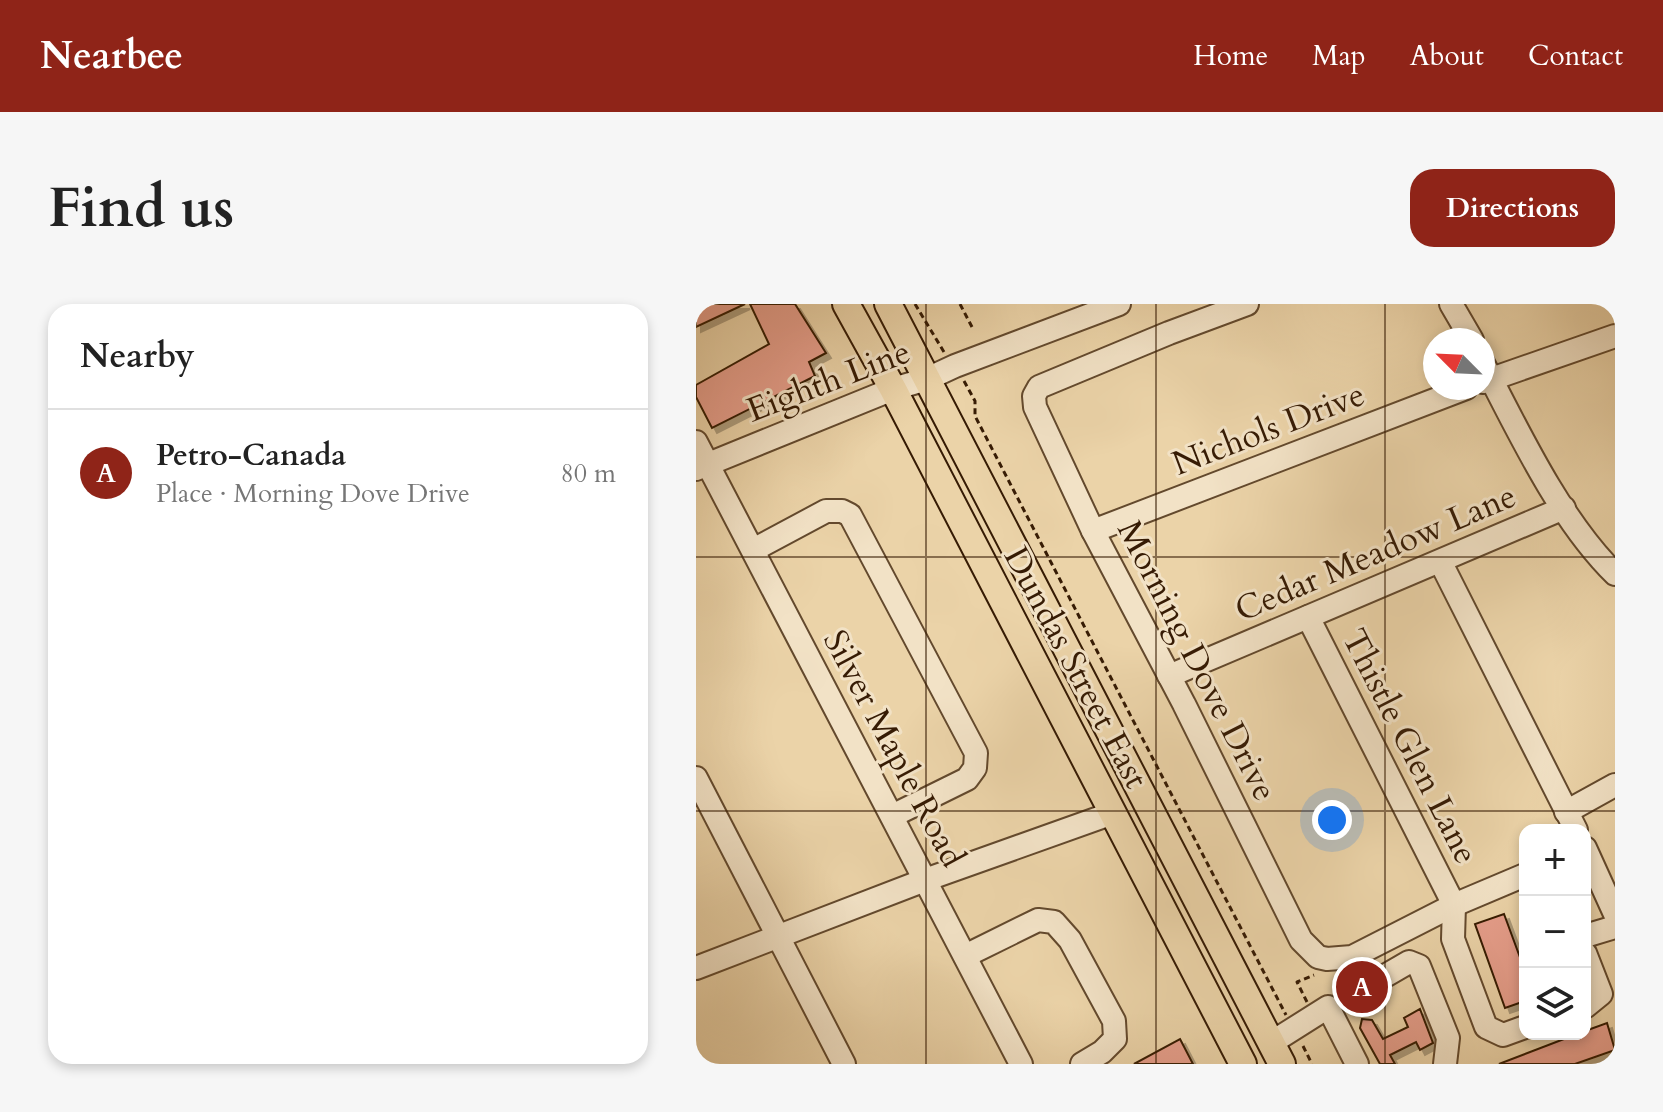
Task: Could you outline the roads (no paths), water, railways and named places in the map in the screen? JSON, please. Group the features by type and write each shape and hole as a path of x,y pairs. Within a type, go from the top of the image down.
{"main road":[{"name":"Dundas Street East","path":"846,304 1243,1064"},
{"name":"Dundas Street East","path":"888,304 1282,1045"}],"street":[{"name":"Eighth Line","path":"701,466 893,389 927,379 1119,304"},
{"name":"Morning Dove Drive","path":"1247,304 1039,387 1034,396 1035,407 1093,531 1301,940 1318,957 1352,957 1454,905"},
{"path":"1451,304 1465,328"},
{"path":"1495,371 1615,336"},
{"path":"1495,390 1564,508 1615,574"},
{"name":"Nichols Drive","path":"1093,531 1435,400"},
{"name":"Silver Maple Road","path":"696,442 701,466 753,550 1021,1064"},
{"name":"Cedar Meadow Lane","path":"1169,676 1441,563 1564,508"},
{"path":"753,550 826,511 842,511 850,515 969,740 977,761 967,779 892,816"},
{"path":"1441,563 1571,821 1615,785"},
{"name":"Thistle Glen Lane","path":"1308,617 1454,905"},
{"path":"696,778 844,1064"},
{"path":"696,968 925,880 1113,813"},
{"path":"1591,862 1615,914"},
{"path":"1519,878 1454,905 1453,939 1486,1027 1503,1035 1519,1029"},
{"path":"965,956 1038,920 1054,922 1070,940 1114,1021 1115,1039 1102,1052 1082,1064"},
{"path":"1591,934 1615,927"},
{"path":"1378,980 1409,962 1419,966 1448,1038 1445,1064"},
{"path":"1591,968 1601,994 1591,1002"},
{"path":"1282,1045 1329,1006 1357,1064"}],"tunnel":[{"path":"1347,996 1378,980"}],"place":[{"name":"Petro-Canada","path":"1362,987"}]}
